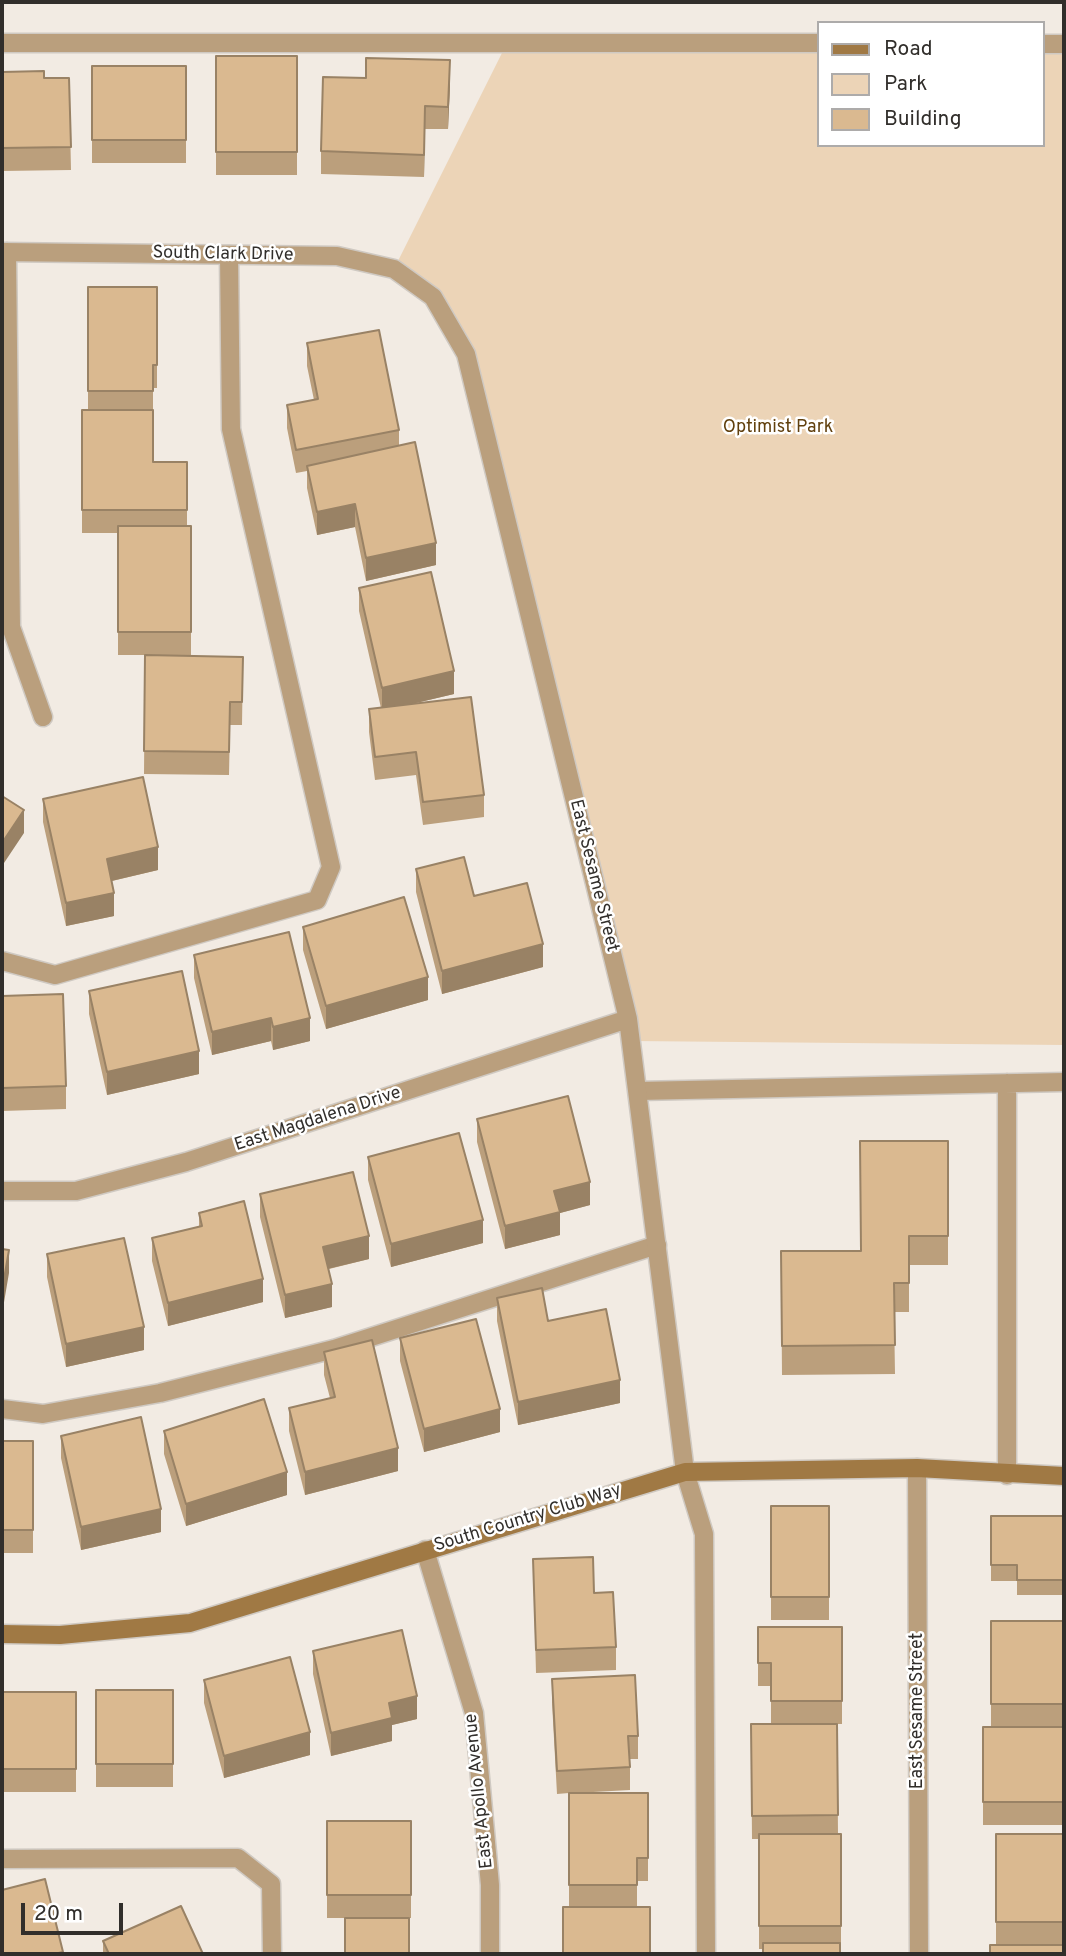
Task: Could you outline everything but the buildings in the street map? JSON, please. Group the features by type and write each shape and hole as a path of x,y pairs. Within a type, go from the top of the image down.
{"street":[{"path":"2,43 818,43"},
{"path":"1045,44 1064,44"},
{"path":"4,252 11,627 43,717"},
{"name":"South Clark Drive","path":"4,252 337,256 394,269 433,297"},
{"path":"2,961 55,975 317,900 331,867 231,429 229,255"},
{"name":"East Sesame Street","path":"433,297 466,354 628,1019 685,1472 704,1534 706,1954"},
{"name":"East Magdalena Drive","path":"2,1191 76,1191 186,1162 628,1019"},
{"path":"1007,1083 1007,1475"},
{"path":"638,1091 1064,1083"},
{"path":"2,1409 43,1414 160,1393 334,1349 657,1245"},
{"name":"East Sesame Street","path":"917,1468 919,1954"},
{"name":"South Country Club Way","path":"2,1634 60,1635 190,1623 685,1472 917,1468 1064,1476"},
{"name":"East Apollo Avenue","path":"425,1550 474,1713 490,1885 490,1954"},
{"path":"2,1859 238,1858 271,1884 272,1954"}],"green space":[{"name":"Optimist Park","path":"508,41 818,43 818,147 1045,147 1045,44 1064,44 1064,1045 631,1041 466,354 433,297 394,269"}]}
